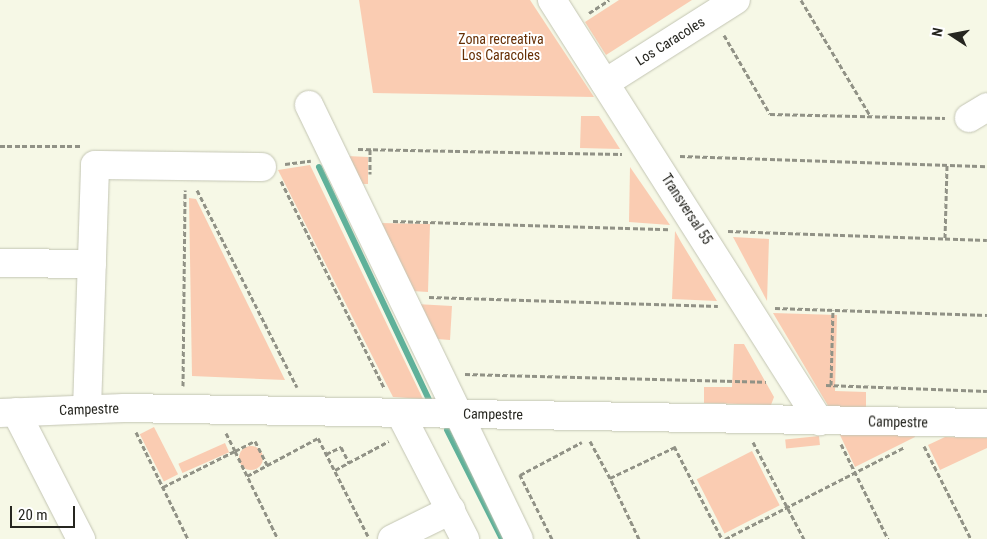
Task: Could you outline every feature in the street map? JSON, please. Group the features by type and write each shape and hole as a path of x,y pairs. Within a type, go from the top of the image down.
{"street":[{"name":"Transversal 55","path":"552,0 605,83 640,154 824,421"},
{"name":"Los Caracoles","path":"605,83 736,0"},
{"path":"309,105 455,413 519,539"},
{"path":"87,409 95,165 185,166 270,171"},
{"path":"0,263 92,264"},
{"name":"Campestre","path":"8,413 124,408 310,412 402,419 455,413 824,421 917,430 987,423"},
{"path":"8,413 82,539"},
{"path":"402,419 466,539"},
{"path":"392,539 451,510"}],"path":[{"path":"801,0 870,117"},
{"path":"712,15 770,114 870,117 978,113"},
{"path":"0,146 94,146 95,165"},
{"path":"371,185 370,150 640,154 987,166"},
{"path":"945,238 947,165"},
{"path":"183,409 185,166"},
{"path":"185,166 310,412"},
{"path":"270,171 402,419 349,463 335,470"},
{"path":"381,221 677,229 671,220"},
{"path":"720,231 987,240"},
{"path":"419,297 725,306 720,298"},
{"path":"764,307 987,315"},
{"path":"831,385 834,310"},
{"path":"461,374 767,382 762,374"},
{"path":"821,385 987,391"},
{"path":"124,408 188,539"},
{"path":"660,418 724,539 855,472 917,430 971,539"},
{"path":"740,419 804,539"},
{"path":"824,421 855,472 888,539"},
{"path":"246,476 318,438 369,539"},
{"path":"552,539 520,475 588,438 610,478 639,539"},
{"path":"163,487 255,441 268,465"},
{"path":"326,454 341,446 349,463"},
{"path":"610,478 675,447"},
{"path":"235,451 278,539"}],"green space":[{"name":"Zona recreativa Los Caracoles","path":"359,0 530,0 594,97 373,93"},
{"path":"619,0 692,0 606,55 585,22"},
{"path":"581,116 599,116 620,149 580,148"},
{"path":"347,156 368,157 368,184 361,184"},
{"path":"310,165 423,399 393,397 278,170"},
{"path":"630,167 670,225 629,222"},
{"path":"189,198 196,199 285,380 192,376"},
{"path":"380,223 430,224 428,292 412,291"},
{"path":"675,231 681,242 717,301 672,299"},
{"path":"733,237 769,239 767,301"},
{"path":"416,304 452,306 450,340 437,339"},
{"path":"773,313 837,315 835,391 866,392 866,411 830,409"},
{"path":"734,344 744,344 774,397 771,405 704,403 704,387 732,387"},
{"path":"154,427 178,474 164,481 140,434"},
{"path":"914,434 915,437 855,467 840,435"},
{"path":"819,436 820,445 786,449 785,440"},
{"path":"945,437 987,438 987,448 940,470 928,445"},
{"path":"225,443 229,452 182,473 178,464"},
{"path":"251,446 259,450 263,458 259,466 251,470 243,466 239,458 243,450"},
{"path":"752,451 780,505 724,533 697,479"}],"waterway":[{"path":"319,167 429,400"},
{"path":"447,430 502,539"}]}
